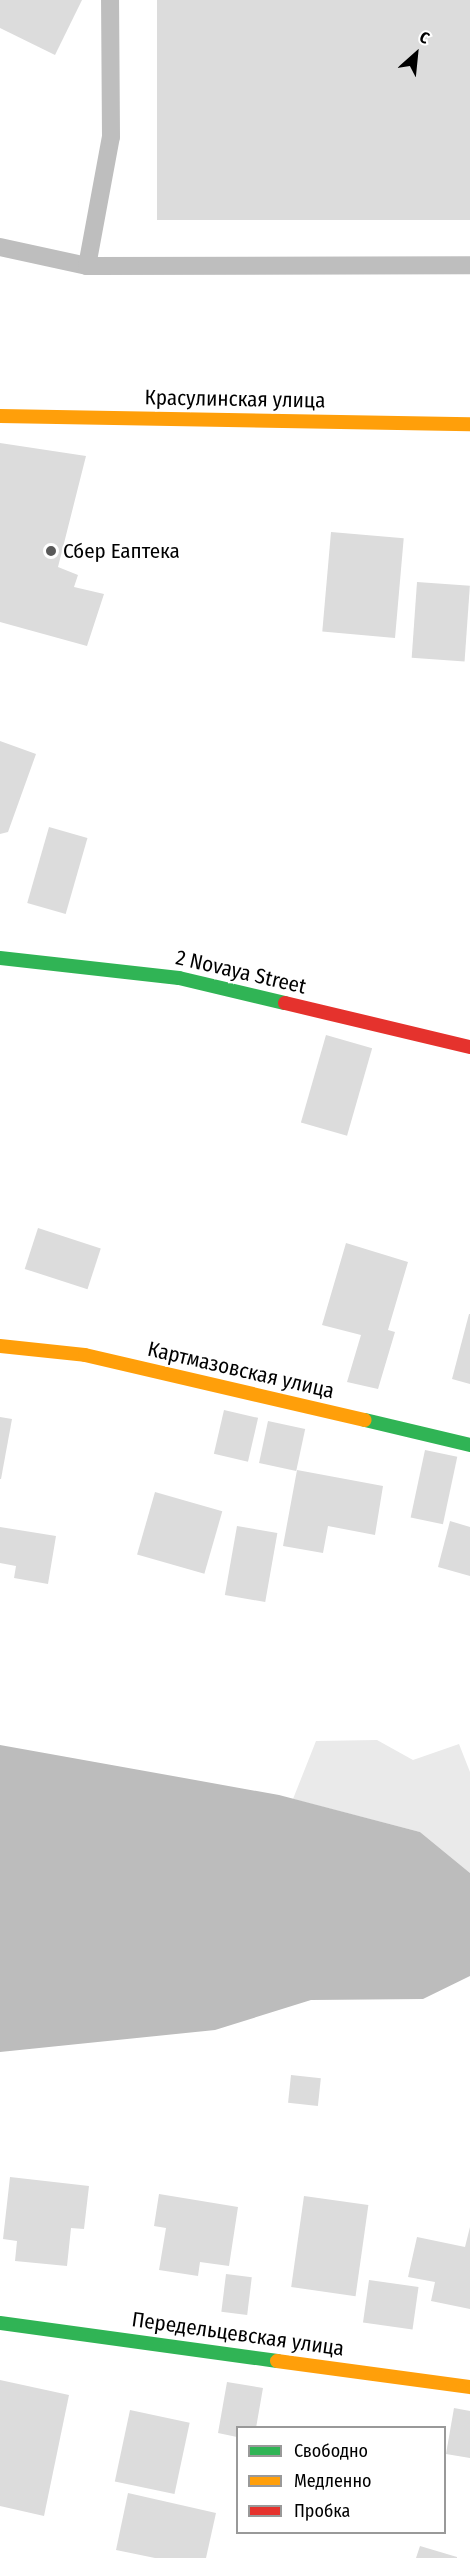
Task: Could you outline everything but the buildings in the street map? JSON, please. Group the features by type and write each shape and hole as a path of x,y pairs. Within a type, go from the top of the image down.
{"street":[{"name":"Красулинская улица","path":"0,416 470,424"},
{"name":"2 Novaya Street","path":"0,958 179,978 470,1047"},
{"name":"Картмазовская улица","path":"0,1346 86,1355 470,1445"},
{"name":"Передельцевская улица","path":"0,2324 470,2387"}],"lane":[{"path":"87,266 111,137 111,0"},
{"path":"0,247 87,266 470,265"}],"shaded area":[{"path":"377,1740 413,1760 459,1744 470,1772 470,1873 420,1832 293,1799 316,1741"},
{"path":"0,1745 279,1795 420,1832 470,1873 470,1976 423,1999 311,2000 215,2030 0,2052"}],"traffic: fast":[{"path":"0,958 179,978 285,1003"},
{"path":"365,1420 470,1445"},
{"path":"0,2323 277,2361"}],"traffic: slow":[{"path":"0,416 470,424"},
{"path":"0,1346 85,1355 365,1420"},
{"path":"277,2361 470,2387"}],"traffic: jam":[{"path":"285,1003 470,1047"}],"place":[{"name":"Сбер Еаптека","path":"51,551"}]}
